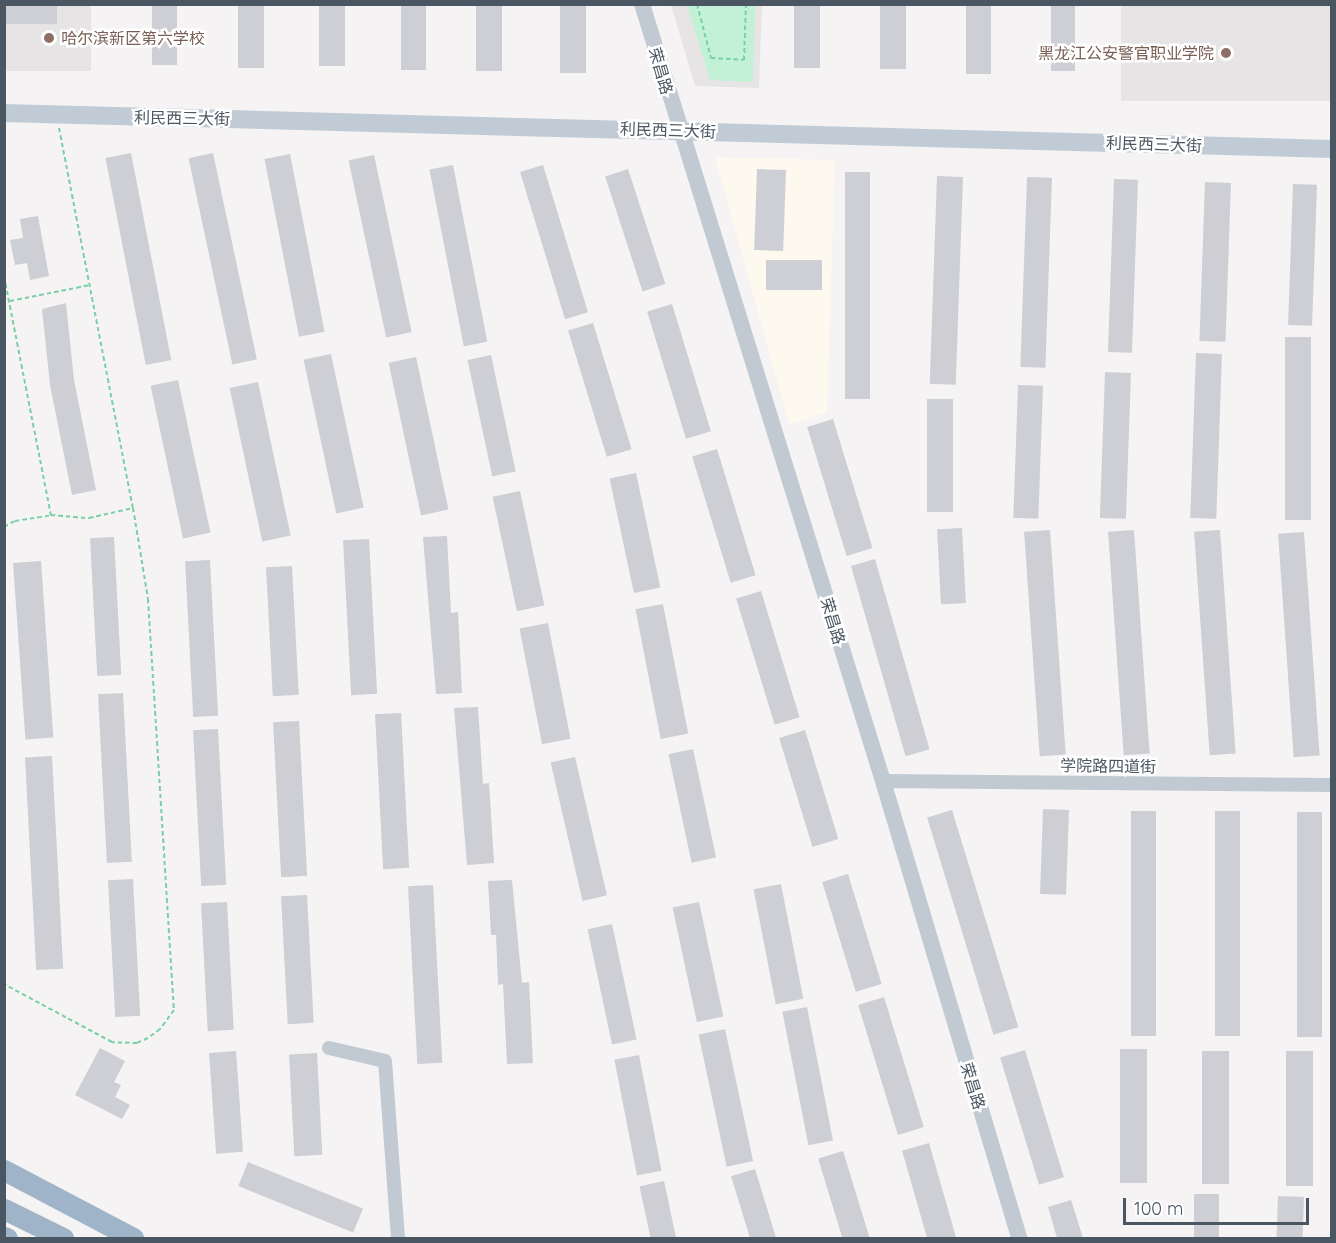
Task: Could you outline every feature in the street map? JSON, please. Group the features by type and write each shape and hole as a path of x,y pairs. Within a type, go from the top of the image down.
{"highway":[{"path":"4,1170 133,1239"},
{"path":"4,1209 63,1239"}],"main road":[{"name":"利民西三大街","path":"4,107 678,126 1332,149"},
{"name":"利民西三大街","path":"4,113 1332,137"}],"street":[{"name":"荣昌路","path":"642,4 678,126 883,780 1019,1239"},
{"name":"学院路四道街","path":"883,780 1332,785"},
{"path":"328,1048 385,1061 398,1239"}],"path":[{"path":"697,4 711,58 744,60 746,4"},
{"path":"4,984 87,1030 126,1044 137,1043 160,1029 174,1010 148,599 133,508 57,115"},
{"path":"4,276 51,515"},
{"path":"9,302 90,285"},
{"path":"4,527 15,521 51,515 89,518 133,508"}],"shaded area":[{"name":"哈尔滨新区第六学校","path":"5,5 91,5 91,71 5,71"},
{"path":"671,5 762,5 759,88 695,86"},
{"name":"黑龙江公安警官职业学院","path":"1121,5 1331,5 1331,101 1121,101"},
{"path":"715,157 835,160 827,412 789,424"}],"green space":[{"path":"687,5 755,5 753,82 710,80"}],"building":[{"path":"4,4 57,4 57,24 4,24"},
{"path":"152,4 177,4 177,65 152,65"},
{"path":"238,4 264,4 264,68 238,68"},
{"path":"319,4 345,4 345,66 319,66"},
{"path":"401,4 426,4 426,70 401,70"},
{"path":"476,4 502,4 502,71 476,71"},
{"path":"560,4 586,4 586,73 560,73"},
{"path":"794,4 820,4 820,68 794,68"},
{"path":"880,4 906,4 906,69 880,69"},
{"path":"966,4 991,4 991,74 966,74"},
{"path":"1051,4 1075,4 1075,71 1051,71"},
{"path":"131,153 171,360 146,365 105,158"},
{"path":"213,153 257,359 232,365 189,158"},
{"path":"290,154 325,332 299,337 264,159"},
{"path":"374,155 412,332 386,337 349,160"},
{"path":"453,165 487,342 464,346 429,170"},
{"path":"543,165 588,312 565,319 520,172"},
{"path":"628,169 665,284 643,291 605,176"},
{"path":"757,169 786,170 783,251 754,250"},
{"path":"845,172 870,172 870,399 845,399"},
{"path":"937,176 963,177 956,385 930,384"},
{"path":"1027,177 1052,178 1045,368 1020,367"},
{"path":"1114,179 1138,180 1132,353 1108,352"},
{"path":"1205,182 1231,183 1225,342 1199,341"},
{"path":"1293,184 1317,185 1312,326 1288,325"},
{"path":"38,216 49,276 30,280 27,263 15,265 10,240 23,238 20,219"},
{"path":"766,260 822,260 822,290 766,290"},
{"path":"66,303 74,380 96,490 72,495 50,385 42,309"},
{"path":"672,304 711,431 686,439 647,312"},
{"path":"593,323 632,449 607,457 568,331"},
{"path":"1285,337 1311,337 1311,520 1285,520"},
{"path":"1196,353 1222,354 1216,519 1190,518"},
{"path":"331,354 364,508 336,513 304,360"},
{"path":"491,355 516,471 492,476 468,360"},
{"path":"416,357 448,510 421,515 389,363"},
{"path":"1105,372 1131,373 1126,519 1100,518"},
{"path":"178,380 210,533 183,538 151,386"},
{"path":"258,382 291,536 262,542 230,388"},
{"path":"1018,385 1043,386 1038,519 1013,518"},
{"path":"927,399 953,399 953,512 927,512"},
{"path":"833,419 872,548 847,556 807,427"},
{"path":"717,449 756,575 731,583 692,457"},
{"path":"636,473 660,587 634,593 610,479"},
{"path":"520,491 544,605 517,611 493,497"},
{"path":"962,528 966,603 941,604 937,529"},
{"path":"1050,530 1066,754 1040,756 1024,532"},
{"path":"1134,530 1150,753 1124,755 1108,532"},
{"path":"1220,530 1236,753 1210,755 1194,532"},
{"path":"1304,532 1320,755 1294,757 1278,534"},
{"path":"447,536 451,613 458,612 462,693 436,694 423,537"},
{"path":"114,537 121,675 97,676 90,538"},
{"path":"369,539 377,694 351,695 343,540"},
{"path":"875,559 930,749 906,756 851,566"},
{"path":"210,560 218,716 193,717 185,561"},
{"path":"41,561 53,738 25,740 13,563"},
{"path":"292,566 299,695 273,696 266,567"},
{"path":"761,591 800,717 775,725 736,599"},
{"path":"663,604 688,734 661,739 636,609"},
{"path":"548,623 571,739 542,744 520,629"},
{"path":"123,693 132,862 107,863 98,694"},
{"path":"478,707 483,784 489,783 494,863 467,865 454,708"},
{"path":"401,713 409,868 383,869 375,714"},
{"path":"299,721 307,876 281,877 273,722"},
{"path":"218,729 226,885 201,886 193,730"},
{"path":"805,730 838,839 813,847 779,738"},
{"path":"693,749 716,858 692,863 669,754"},
{"path":"52,756 63,969 36,970 25,757"},
{"path":"575,757 607,895 583,901 551,763"},
{"path":"1043,809 1069,810 1066,895 1040,894"},
{"path":"952,810 1018,1027 994,1035 927,818"},
{"path":"1131,811 1156,811 1156,1036 1131,1036"},
{"path":"1215,811 1240,811 1240,1036 1215,1036"},
{"path":"1297,812 1322,812 1322,1037 1297,1037"},
{"path":"848,874 882,984 856,992 822,882"},
{"path":"133,879 140,1016 115,1017 108,880"},
{"path":"512,880 522,983 529,982 533,1063 507,1064 503,984 498,985 496,935 491,935 488,881"},
{"path":"781,884 803,999 776,1004 754,889"},
{"path":"433,885 442,1063 417,1064 408,886"},
{"path":"307,895 314,1023 288,1024 281,896"},
{"path":"227,902 234,1030 208,1031 201,903"},
{"path":"699,902 723,1016 697,1022 673,908"},
{"path":"612,924 637,1039 612,1045 588,929"},
{"path":"884,997 924,1127 898,1135 858,1005"},
{"path":"807,1007 833,1141 808,1145 782,1012"},
{"path":"725,1029 753,1161 727,1167 699,1035"},
{"path":"100,1048 125,1061 114,1082 121,1085 115,1097 130,1105 122,1119 75,1095"},
{"path":"1120,1049 1147,1049 1147,1183 1120,1183"},
{"path":"1025,1050 1064,1177 1039,1185 1000,1058"},
{"path":"236,1051 243,1152 216,1154 209,1053"},
{"path":"1202,1051 1229,1051 1229,1184 1202,1184"},
{"path":"1286,1051 1313,1051 1313,1186 1286,1186"},
{"path":"317,1053 322,1155 294,1156 289,1054"},
{"path":"639,1055 662,1171 637,1176 614,1060"},
{"path":"929,1143 956,1238 927,1238 902,1151"},
{"path":"843,1151 870,1238 842,1238 818,1159"},
{"path":"248,1162 363,1208 353,1233 238,1186"},
{"path":"755,1169 776,1238 750,1238 731,1176"},
{"path":"664,1181 676,1238 651,1238 640,1186"},
{"path":"1194,1194 1219,1194 1219,1238 1194,1238"},
{"path":"1278,1196 1304,1197 1303,1238 1277,1238"},
{"path":"1071,1200 1083,1238 1057,1238 1048,1207"}],"place":[{"name":"哈尔滨新区第六学校","path":"49,38"},
{"name":"黑龙江公安警官职业学院","path":"1226,53"}]}
